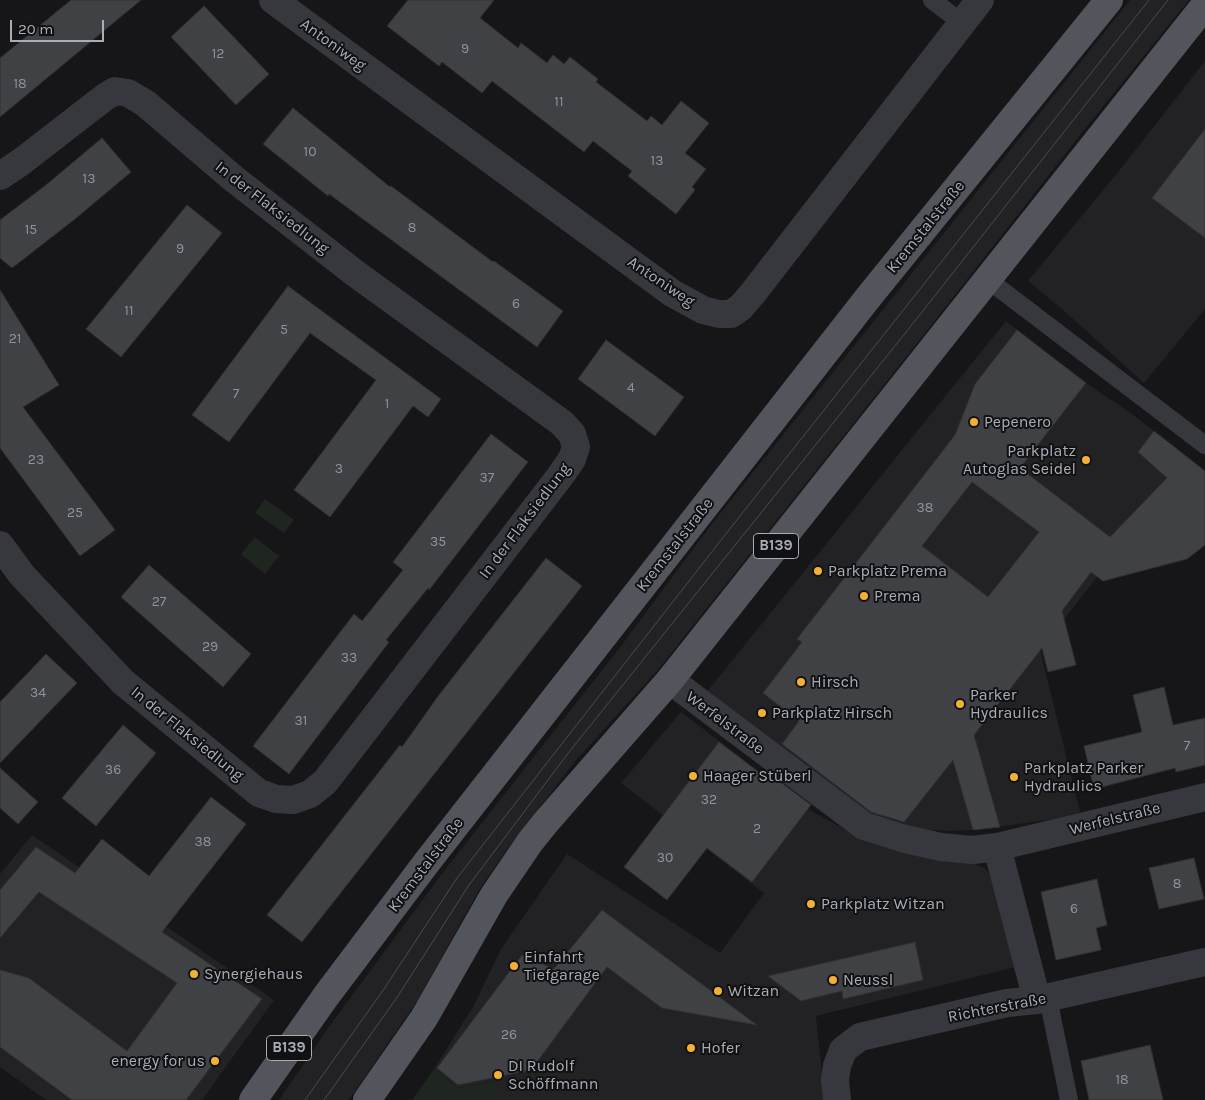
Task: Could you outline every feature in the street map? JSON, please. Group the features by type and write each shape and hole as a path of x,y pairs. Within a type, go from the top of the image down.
{"main road":[{"name":"Kremstalstraße","path":"253,1100 326,996 427,862 867,299 1109,0"},
{"name":"B139","path":"367,1100 424,1018 494,895 530,842 670,680 1205,5"}],"street":[{"name":"Antoniweg","path":"287,4 672,293 703,310 719,314 731,314 742,307 980,0"},
{"name":"In der Flaksiedlung","path":"0,176 21,162 104,96 115,91 128,93 146,104 234,179 356,274 562,422 572,434 576,447 572,459 561,475 325,782 310,794 293,800 276,799 259,793 123,682 21,574 0,546"},
{"name":"Werfelstraße","path":"670,680 864,826 905,839 941,847 973,850 997,847 1205,797"},
{"path":"997,847 1043,999"},
{"name":"Richterstraße","path":"837,1100 835,1080 840,1058 843,1050 860,1037 1007,1003 1043,999 1205,962"}],"lane":[{"path":"932,0 962,23"},
{"path":"986,280 1205,445"},
{"path":"1043,999 1069,1100"}],"shaded area":[{"path":"1130,0 1189,0 1084,130 657,671 577,759 506,851 479,890 419,998 349,1100 279,1100 328,1028 444,871 621,646 711,525"},
{"path":"1205,61 1205,309 1144,383 1028,281 1123,166"},
{"path":"1006,321 1086,383 1128,411 1205,471 1205,545 1187,559 1103,581 1097,577 1040,650 1080,812 1055,819 973,830 949,831 900,828 876,819 706,693"},
{"path":"265,499 294,520 284,533 255,513"},
{"path":"255,537 279,556 265,574 241,554"},
{"path":"681,712 808,809 853,834 955,861 975,864 986,869 992,877 1016,967 816,1016 825,1100 499,1100 497,1081 459,1088 434,1069 474,1005 501,949 567,854 720,953 764,893 621,783"},
{"name":"Synergiehaus","path":"32,835 274,1000 202,1100 46,1100 0,1067 0,874"},
{"path":"434,1069 459,1088 497,1081 499,1100 412,1100"}],"building":[{"path":"71,0 141,0 0,117 0,58"},
{"path":"408,0 494,0 480,18 518,48 521,43 547,63 553,55 564,64 570,57 598,79 596,82 647,121 651,116 662,125 681,101 709,123 685,153 706,169 692,187 695,190 676,214 628,176 632,171 593,141 584,152 492,81 482,93 442,62 439,66 387,26"},
{"path":"204,6 269,74 236,105 171,37"},
{"path":"293,108 390,187 563,311 537,347 329,194 328,196 263,144"},
{"path":"1205,129 1205,238 1152,198"},
{"path":"102,138 131,172 12,268 0,258 0,220 46,185"},
{"path":"187,205 222,233 121,357 86,329"},
{"path":"288,286 441,399 428,417 413,406 330,517 294,490 376,380 310,333 229,442 192,415"},
{"path":"0,290 59,385 23,407 115,530 80,556 0,448"},
{"path":"1017,330 1086,383 1020,468 1110,537 1167,478 1138,452 1154,431 1205,471 1205,545 1187,559 1103,581 1091,572 1062,611 1076,665 1048,672 1042,648 974,735 1000,827 973,830 953,760 904,822 871,812 782,744 799,721 763,693 802,642 797,639 955,435 975,384","holes":["972,482 1039,532 988,597 922,546"]},
{"path":"606,340 684,397 655,436 578,379"},
{"path":"491,434 528,462 429,590 428,588 386,640 389,642 289,774 253,746 354,614 362,621 403,570 393,562"},
{"path":"546,558 582,586 302,942 267,915 400,745 402,747 439,695"},
{"path":"149,565 251,654 223,687 121,597"},
{"path":"46,654 77,683 0,763 0,702"},
{"path":"1164,687 1173,725 1205,718 1205,765 1176,772 1175,768 1094,789 1084,746 1142,732 1133,695"},
{"path":"123,725 156,753 96,826 62,798"},
{"path":"719,742 760,773 763,769 811,805 752,882 707,848 667,900 624,867"},
{"path":"0,768 38,802 18,824 0,808"},
{"name":"Synergiehaus","path":"211,797 246,824 162,932 262,999 186,1100 72,1100 0,1047 0,970 29,978 127,1051 177,983 39,892 0,938 0,890 36,847 75,873 102,839 149,876"},
{"path":"1194,858 1204,899 1159,909 1149,868"},
{"path":"1097,879 1107,925 1096,928 1101,950 1056,960 1041,892"},
{"path":"602,910 757,1025 662,1008 607,967 531,1070 458,1085 437,1068 522,955 554,969"},
{"path":"915,942 923,980 843,999 842,991 801,1001 768,976"},
{"path":"1150,1045 1163,1100 1089,1100 1081,1061"}],"tram line":[{"path":"305,1100 384,989 457,878 725,535 1149,0"},
{"path":"324,1100 396,999 469,885 569,752 907,331 1168,0"}],"place":[{"name":"Pepenero","path":"974,422"},
{"name":"Parkplatz Autoglas Seidel","path":"1086,460"},
{"name":"Parkplatz Prema","path":"818,571"},
{"name":"Prema","path":"864,596"},
{"name":"Hirsch","path":"801,682"},
{"name":"Parker Hydraulics","path":"960,704"},
{"name":"Parkplatz Hirsch","path":"762,713"},
{"name":"Haager Stüberl","path":"693,776"},
{"name":"Parkplatz Parker Hydraulics","path":"1014,777"},
{"name":"Parkplatz Witzan","path":"811,904"},
{"name":"Einfahrt Tiefgarage","path":"514,966"},
{"name":"Synergiehaus","path":"194,974"},
{"name":"Neussl","path":"833,980"},
{"name":"Witzan","path":"718,991"},
{"name":"Hofer","path":"691,1048"},
{"name":"energy for us","path":"215,1061"},
{"name":"DI Rudolf Schöffmann","path":"498,1075"}]}
